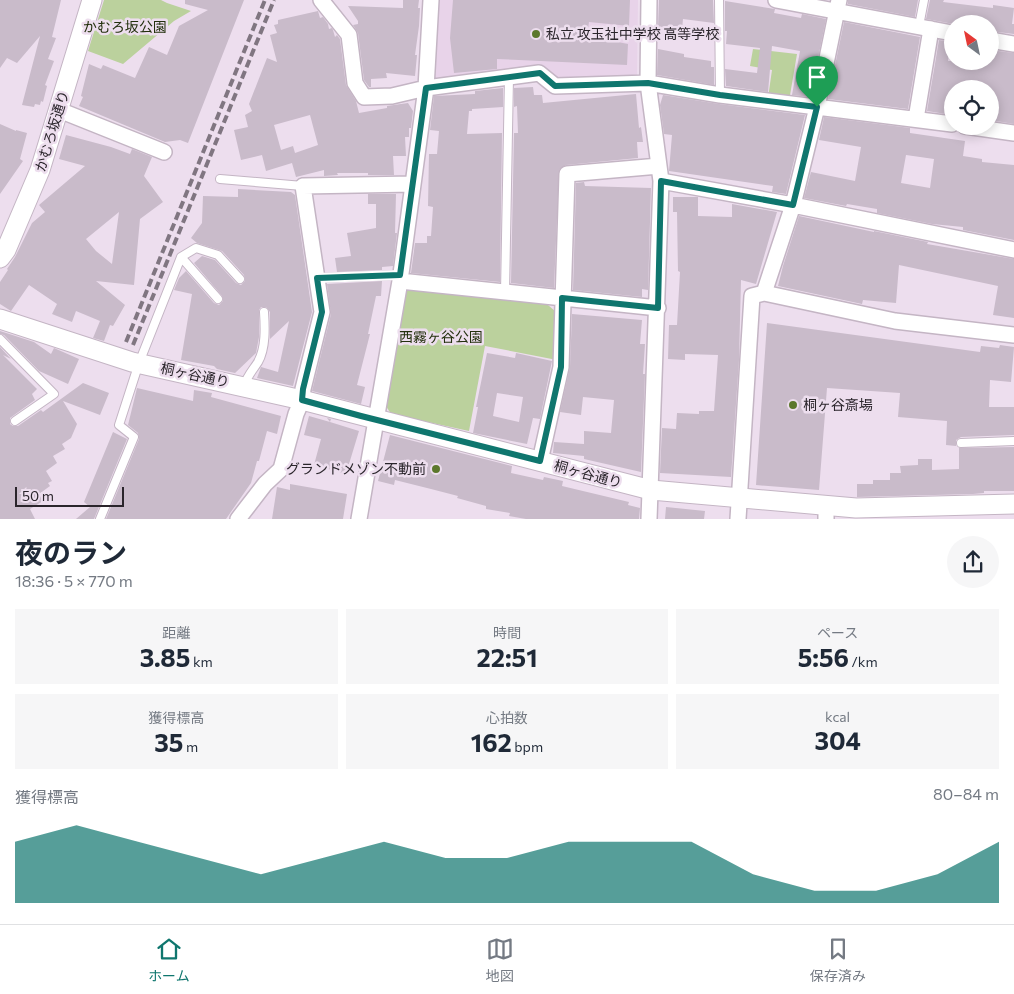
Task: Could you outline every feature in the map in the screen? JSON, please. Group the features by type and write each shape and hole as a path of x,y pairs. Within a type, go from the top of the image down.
{"street":[{"name":"かむろ坂通り","path":"0,258 6,250 40,170 92,0"},
{"path":"321,0 349,35 355,83 364,97 392,96 426,88 540,73 555,86 648,83 720,95 944,123"},
{"path":"359,519 400,278 426,88 431,0"},
{"path":"649,0 648,83 660,174 658,308 649,519"},
{"path":"776,0 838,6 944,32"},
{"path":"764,293 793,205 817,107 838,6"},
{"path":"916,119 925,28"},
{"path":"999,42 1014,44"},
{"path":"59,110 164,152"},
{"path":"999,131 1014,133"},
{"path":"540,461 561,367 566,174 660,174 793,205 1014,250"},
{"path":"238,519 265,484 281,469 296,414 302,400 322,312 303,186 413,184"},
{"path":"400,278 505,292 658,308"},
{"path":"738,519 752,296 764,293 895,321 1014,335"},
{"name":"桐ヶ谷通り","path":"0,319 139,363 302,400 651,490 740,498 826,512 856,508 903,513 1014,504"}],"lane":[{"path":"719,0 720,95"},
{"path":"924,0 925,28"},
{"path":"505,292 509,77"},
{"path":"220,179 303,186"},
{"path":"100,519 134,438 119,425 139,363 181,257 196,248 218,255 240,279"},
{"path":"181,257 218,298"},
{"path":"317,278 400,278"},
{"path":"244,386 259,360 265,334 264,312"},
{"path":"0,339 54,394 15,421"},
{"path":"961,443 1014,442"}],"shaded area":[{"name":"私立 攻玉社中学校 高等学校","path":"436,0 638,0 637,76 556,80 540,68 496,71 495,74 432,83"}],"green space":[{"name":"かむろ坂公園","path":"104,0 161,0 191,11 174,21 123,64 88,51"},
{"path":"753,49 797,54 789,101 768,98 772,70 750,66"},
{"name":"西霧ヶ谷公園","path":"410,287 548,305 556,312 557,360 485,346 469,431 391,414 386,406 404,292"}],"building":[{"path":"0,0 61,0 52,37 56,38 48,59 54,61 45,85 47,86 43,102 41,101 40,105 35,104 34,107 22,105 40,36 17,63 7,58 0,68"},
{"path":"185,0 244,0 188,143 180,140 165,142 79,106 83,97 81,96 89,64 101,69 103,65 135,78 149,47 167,55 179,26 208,10 185,4"},
{"path":"403,0 419,0 415,76 386,73 387,78 371,79 371,87 369,87 364,80 358,33 353,25 358,24 358,21 348,6 403,8"},
{"name":"私立 攻玉社中学校 高等学校","path":"453,0 630,0 629,26 589,22 587,36 628,44 627,65 497,59 497,69 454,73 450,38"},
{"path":"659,0 713,0 714,23 683,19 682,30 658,28"},
{"path":"848,0 918,0 915,17 848,4"},
{"path":"930,0 944,0 943,2 993,8 993,5 1014,8 1012,24 1014,24 1014,34 999,32 999,15 944,15 944,22 926,19"},
{"path":"725,1 775,9 774,13 801,18 802,14 826,19 810,97 792,95 800,51 772,46 768,92 726,86 725,69 757,73 760,48 726,44"},
{"path":"318,11 320,18 323,17 329,29 332,28 335,37 337,35 340,39 346,85 356,101 359,113 408,103 413,111 409,137 405,137 406,156 393,156 394,175 337,173 338,175 324,176 324,170 296,177 292,163 266,171 262,155 241,160 234,130 248,127 245,115 252,111 249,104 267,58 277,62 270,35 277,33 274,25 278,24 278,20","holes":["310,115 318,145 295,153 293,146 281,150 274,125"]},
{"path":"844,22 920,37 908,109 828,99"},
{"path":"939,40 944,41 944,70 999,70 999,51 1014,53 1014,124 999,122 999,80 944,80 944,114 927,111"},
{"path":"658,49 684,54 684,57 711,61 711,67 714,67 714,85 657,75"},
{"path":"533,87 534,95 542,95 543,103 636,94 639,128 641,127 643,142 637,142 638,158 566,165 559,170 554,288 511,283 514,133 518,133 517,106 514,107 514,88"},
{"path":"503,88 503,107 472,109 472,111 469,111 467,134 502,133 500,282 411,273 415,243 427,243 427,236 431,236 433,207 428,206 429,154 437,154 439,131 430,130 434,96 475,94 475,91"},
{"path":"663,95 805,115 786,194 772,192 773,186 669,171 672,135 664,134 660,105"},
{"path":"824,117 910,128 910,133 965,141 963,156 982,159 982,162 1014,165 1014,240 963,230 963,227 932,224 877,213 877,209 847,204 846,206 804,198 811,172 855,181 861,147 819,140","holes":["906,155 934,159 930,188 901,183"]},
{"path":"0,124 16,131 27,133 20,159 23,161 0,194"},
{"path":"66,135 130,154 132,149 152,157 144,176 163,202 140,219 134,285 96,281 125,305 113,326 110,325 104,341 93,338 100,321 76,311 72,322 52,314 57,304 29,285 11,311 0,304 0,282 32,223 45,212 39,205 85,166 59,159","holes":["119,212 112,264 96,251 86,239"]},
{"path":"584,182 585,186 651,188 648,290 642,289 642,297 573,290 576,183"},
{"path":"238,189 291,192 295,195 312,312 293,386 257,378 261,367 278,372 289,321 270,339 270,312 266,307 261,307 259,310 259,337 256,353 235,373 217,369 214,366 181,360 192,294 174,290 179,278 186,271 214,303 219,305 223,301 222,296 194,263 202,256 215,260 236,283 241,285 245,281 244,275 222,251 197,243 191,238 202,223 203,196 238,197"},
{"path":"368,194 396,194 395,233 397,233 393,266 382,267 382,270 337,272 335,258 351,256 347,233 376,228 376,204 368,204"},
{"path":"673,197 698,197 698,216 732,217 732,204 777,212 756,284 741,280 739,360 731,477 660,473 662,428 676,429 677,413 699,414 699,411 714,411 718,355 685,354 685,360 668,359 669,325 677,325 680,272 678,271 677,212 673,212"},
{"path":"799,216 928,242 927,244 1014,259 1014,318 993,315 998,286 899,265 896,303 863,300 862,304 778,286"},
{"path":"382,281 381,296 376,296 368,334 370,334 357,385 365,387 361,404 312,391 331,314 327,284"},
{"path":"572,314 642,320 640,344 645,344 643,374 645,374 641,472 584,459 584,456 553,453 554,442 584,444 584,431 611,433 614,400 583,397 581,415 560,412 570,367"},
{"name":"桐ヶ谷斎場","path":"767,323 980,352 981,346 999,348 1000,345 1014,347 1011,382 990,380 989,407 1014,407 1014,435 961,437 956,440 956,446 946,445 947,421 898,417 900,393 827,388 819,490 756,485"},
{"path":"0,331 34,342 51,354 54,348 79,359 68,384 39,371 4,335 0,334"},
{"path":"0,347 11,359 3,355 37,389 32,394 35,400 10,418 10,424 13,426 18,426 41,410 43,412 83,383 109,393 100,415 63,401 77,424 71,438 62,444 65,449 53,456 57,463 46,471 52,481 48,483 50,486 39,494 43,501 30,509 35,519 0,519"},
{"path":"487,353 515,358 516,353 552,361 540,419 533,418 527,444 473,433 478,407 476,407","holes":["497,393 523,397 519,422 493,416"]},
{"path":"137,388 193,401 194,390 212,393 211,397 281,416 277,434 267,431 251,483 226,519 106,519 139,439 138,433 128,425"},
{"path":"309,416 359,431 346,474 314,465 321,439 304,435"},
{"path":"113,432 127,439 94,519 76,519 90,507 84,502"},
{"path":"390,435 512,466 511,473 543,480 544,477 563,481 562,486 629,502 628,505 640,508 639,519 526,519 509,516 510,513 486,509 486,506 431,489 395,480 394,485 378,481"},
{"path":"1014,447 1014,491 857,497 857,484 873,484 873,480 890,480 890,473 901,473 900,466 918,465 918,459 932,459 932,470 959,469 959,448"},
{"path":"290,484 347,494 343,519 272,519 277,487 290,490"},
{"path":"666,507 705,511 704,519 665,519"}],"railway":[{"path":"126,342 265,0"},
{"path":"133,345 274,0"}],"place":[{"name":"私立 攻玉社中学校 高等学校","path":"536,34"},
{"name":"桐ヶ谷斎場","path":"793,405"},
{"name":"グランドメゾン不動前","path":"436,469"}],"route":[{"path":"540,73 555,86 648,83 720,95 817,107 793,205 661,181 658,308 562,298 561,367 540,461 302,400 322,312 317,278 400,275 426,88 540,73"}]}
